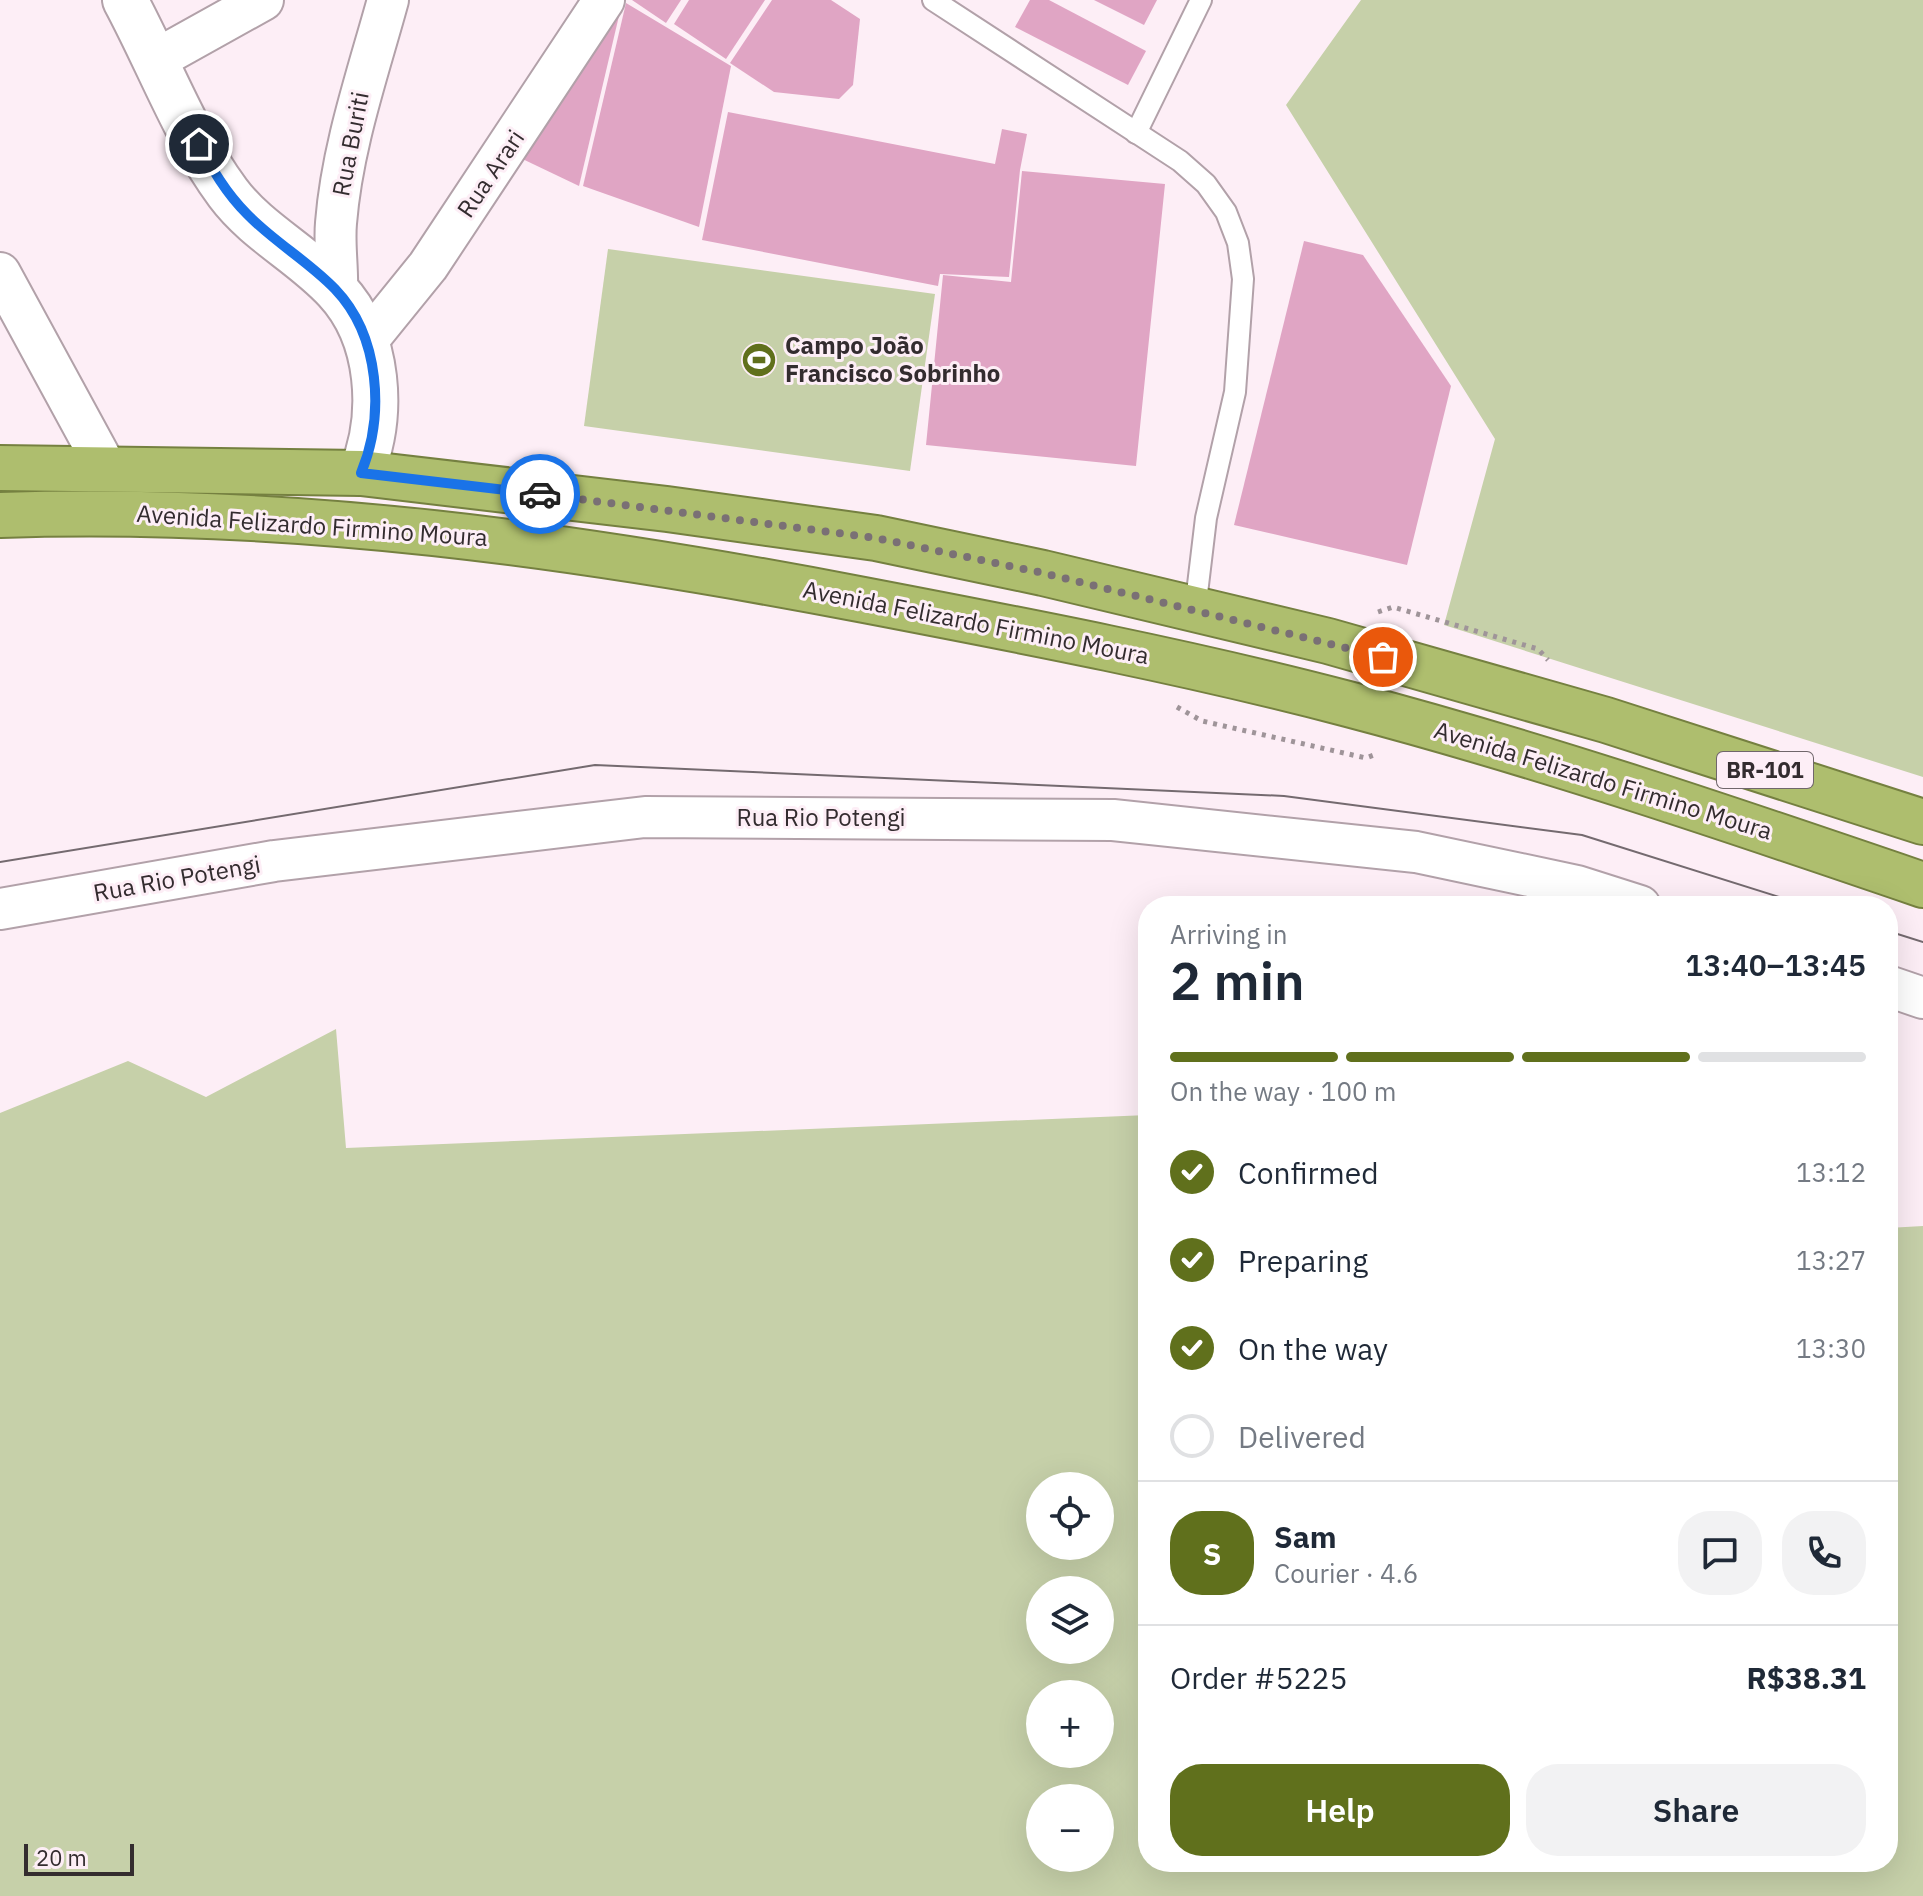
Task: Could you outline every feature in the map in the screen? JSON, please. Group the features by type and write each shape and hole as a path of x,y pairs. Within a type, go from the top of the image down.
{"highway":[{"name":"Avenida Felizardo Firmino Moura","path":"0,468 105,466 246,473 361,473 667,509 876,538 1328,641 1606,720 1923,822"},
{"name":"Avenida Felizardo Firmino Moura","path":"0,515 173,515 477,535 725,574 1009,625 1346,704 1546,760 1622,782 1923,885"}],"street":[{"path":"125,0 213,170 229,194 265,231 337,291 368,340 375,386 373,425 361,473"},
{"path":"157,59 263,0"},
{"name":"Rua Buriti","path":"337,291 336,223 340,192 364,76 388,0"},
{"name":"Rua Arari","path":"368,340 428,266 604,0"},
{"path":"0,273 105,466"},
{"name":"Rua Rio Potengi","path":"0,909 274,861 645,817 1113,820 1416,852 1577,886 1608,896"},
{"path":"1898,989 1923,998"}],"lane":[{"path":"933,0 1180,161 1206,184 1226,212 1238,243 1243,279 1235,392 1206,518 1195,610"},
{"path":"1136,133 1201,0"}],"path":[{"path":"1163,700 1202,721 1366,758 1378,752"}],"green space":[{"path":"1361,0 1923,0 1923,777 1444,625 1495,439 1286,105"},
{"name":"Campo João Francisco Sobrinho","path":"608,249 935,294 910,471 584,426"},
{"path":"336,1029 346,1148 1138,1115 1138,1872 1898,1872 1898,1227 1923,1226 1923,1896 0,1896 0,1113 128,1061 206,1097"}],"building":[{"path":"632,0 681,0 666,23"},
{"path":"689,0 765,0 726,59 674,24"},
{"path":"772,0 831,0 860,19 853,85 839,99 774,92 730,63"},
{"path":"1030,0 1049,0 1146,51 1128,85 1015,27"},
{"path":"1094,0 1157,0 1144,25"},
{"path":"622,3 579,186 512,154"},
{"path":"626,3 731,66 699,227 583,186"},
{"path":"728,112 995,164 1002,129 1027,134 1020,170 1009,277 940,274 938,286 702,240"},
{"path":"1022,171 1165,184 1136,466 926,445 943,275 1011,282"},
{"path":"1304,241 1363,255 1451,386 1407,565 1234,525"}],"tram line":[{"path":"0,862 595,765 1284,796 1582,835 1776,896"},
{"path":"1898,934 1923,942"}],"way so far":[{"path":"540,494 876,538 1043,573 1383,657"}],"place":[{"name":"Campo João Francisco Sobrinho","path":"759,360"}],"route":[{"path":"199,144 229,194 246,214 337,291 368,340 375,386 373,425 369,454 361,473 540,494"}]}
